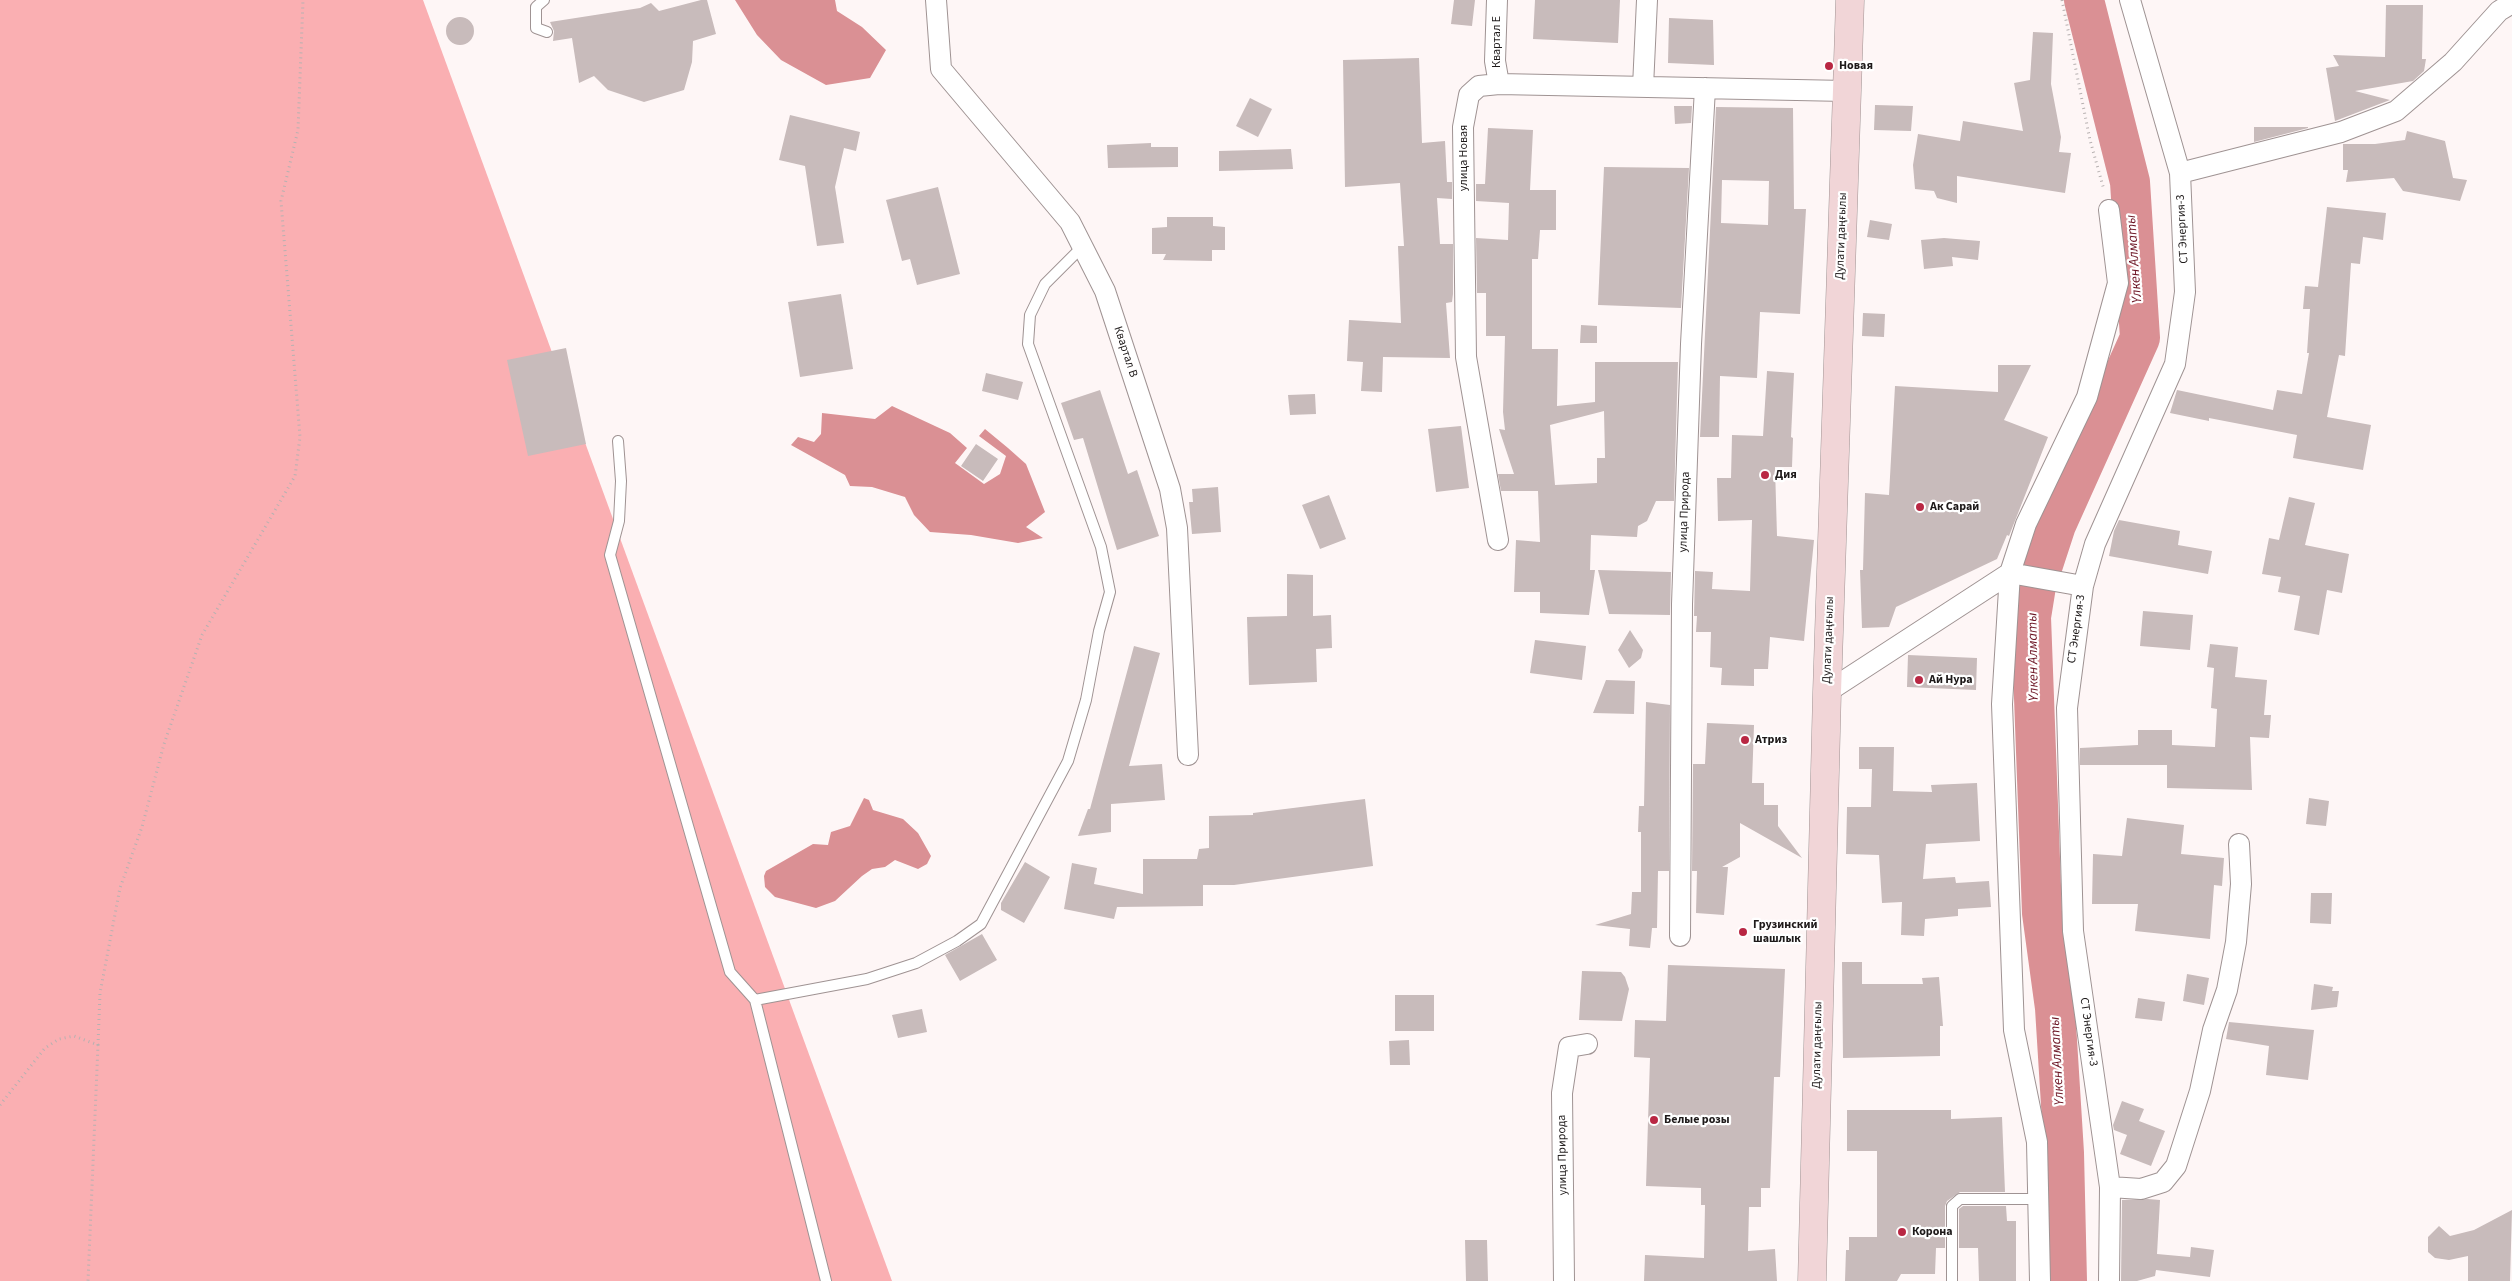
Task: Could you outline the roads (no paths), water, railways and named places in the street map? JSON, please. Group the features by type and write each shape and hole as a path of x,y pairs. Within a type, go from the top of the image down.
{"main road":[{"name":"Дулати даңғылы","path":"1812,1281 1827,692 1850,0"}],"street":[{"name":"Квартал В","path":"936,0 941,70 1070,222 1105,291 1170,489 1176,528 1188,755"},
{"name":"Квартал Е","path":"1497,0 1494,61 1498,84"},
{"path":"1644,87 1647,0"},
{"name":"СТ Энергия-3","path":"2109,1281 2110,1187 2073,931 2066,708 2075,585 2175,364 2185,292 2180,173 2130,0"},
{"path":"2180,173 2341,132 2396,111 2453,62 2499,11 2512,3"},
{"name":"улица Новая","path":"1498,540 1466,357 1463,127 1469,95 1479,86 1498,84 1846,91"},
{"name":"улица Природа","path":"1680,936 1682,604 1690,344 1705,88"},
{"path":"2040,1281 2037,1142 2014,1030 2002,704 2026,524 2087,396 2118,283 2109,210"},
{"path":"1827,692 2018,575 2075,585"},
{"path":"2110,1187 2141,1189 2163,1182 2176,1166 2200,1091 2213,1030 2229,980 2236,942 2241,884 2239,844"},
{"name":"улица Природа","path":"1564,1281 1562,1093 1570,1047 1587,1044"}],"lane":[{"path":"544,0 536,7 536,28 547,32"},
{"path":"755,1000 867,979 916,963 957,941 981,924 1068,761 1086,700 1099,630 1110,592 1101,547 1028,344 1030,315 1045,284 1083,246"},
{"path":"618,441 621,481 619,521 610,555 730,972 755,1000 826,1281"},
{"path":"1952,1281 1952,1206 1960,1200 2038,1199"}],"waterway":[{"name":"Үлкен Алматы","path":"2067,1281 2064,1153 2055,1008 2042,913 2031,617 2036,586 2056,525 2140,338 2130,182 2084,0"}],"place":[{"name":"Новая","path":"1829,66"},
{"name":"Дия","path":"1765,475"},
{"name":"Ак Сарай","path":"1920,507"},
{"name":"Ай Нура","path":"1919,680"},
{"name":"Атриз","path":"1745,740"},
{"name":"Грузинский шашлык","path":"1743,932"},
{"name":"Белые розы","path":"1654,1120"},
{"name":"Корона","path":"1902,1232"}]}
